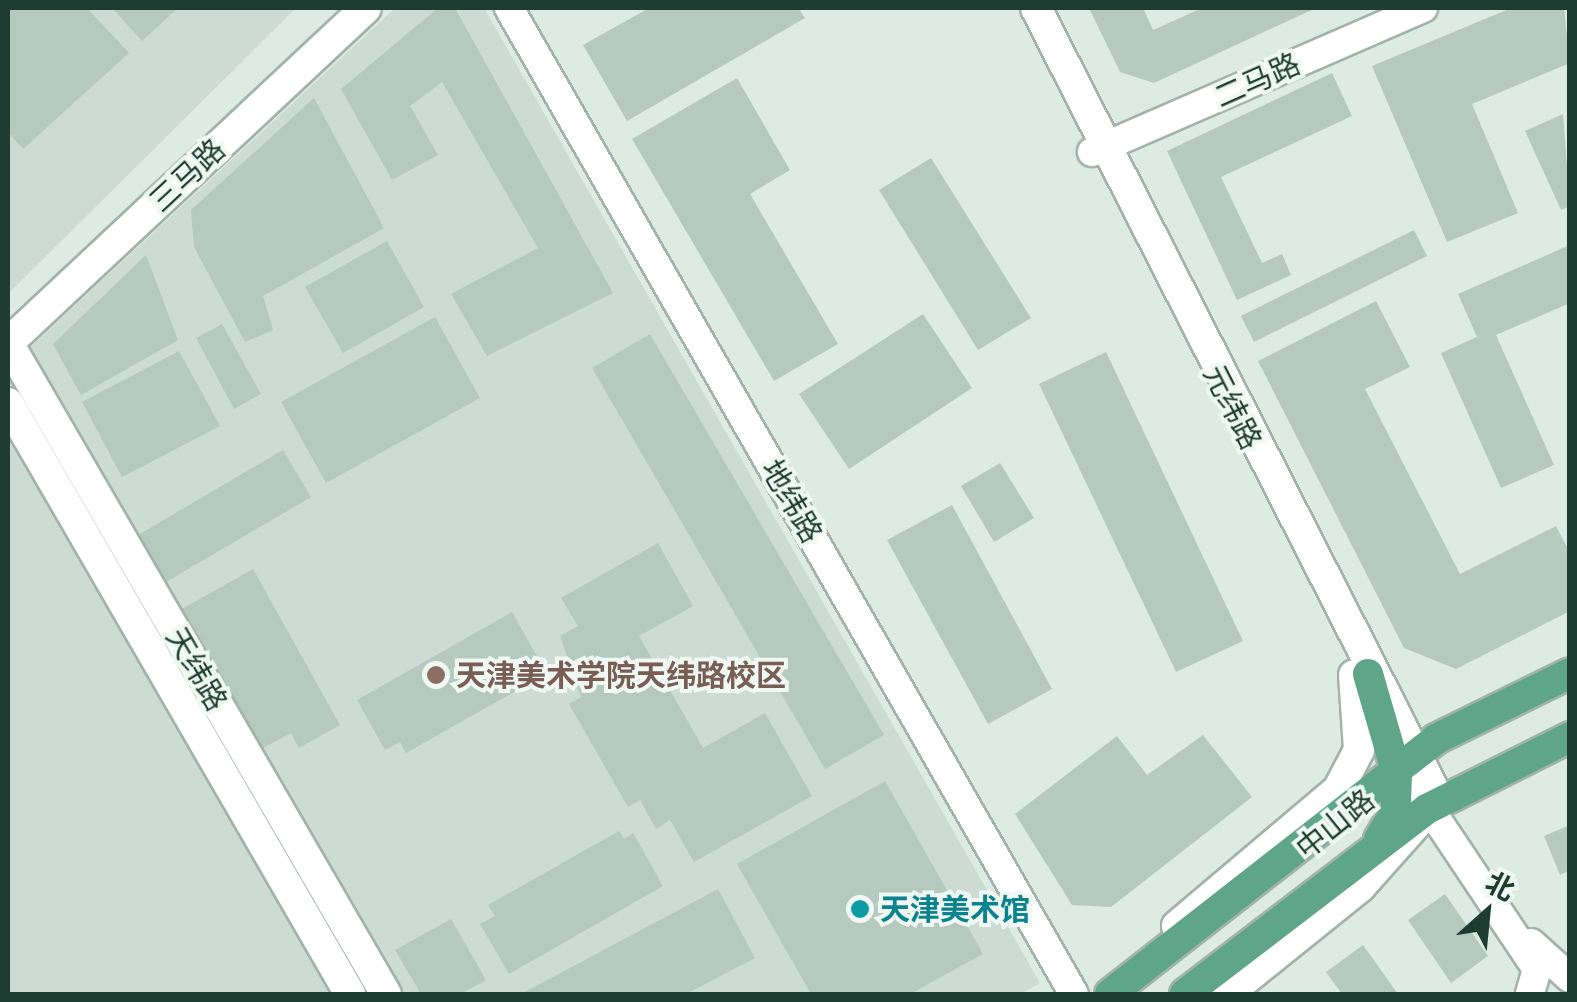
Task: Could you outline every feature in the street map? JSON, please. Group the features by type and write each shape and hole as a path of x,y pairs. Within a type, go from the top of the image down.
{"main road":[{"name":"中山路","path":"1118,989 1403,764 1570,672"},
{"name":"中山路","path":"1185,994 1374,846 1434,806 1570,737"},
{"path":"1374,846 1396,811 1403,764"}],"street":[{"name":"三马路","path":"8,316 340,8"},
{"name":"三马路","path":"8,343 366,8"},
{"name":"地纬路","path":"509,8 1074,994"},
{"name":"元纬路","path":"1021,8 1098,149 1403,764 1434,806"},
{"name":"元纬路","path":"1036,8 1098,149"},
{"name":"二马路","path":"1098,149 1423,8"},
{"name":"天纬路","path":"8,343 386,994"},
{"name":"天纬路","path":"8,403 350,994"},
{"path":"1118,989 1182,921 1338,790 1359,750 1361,674"},
{"path":"1434,806 1545,962 1570,978"},
{"path":"1227,994 1386,862 1434,806"},
{"path":"1434,806 1537,968 1530,994"}],"shaded area":[{"path":"8,8 296,8 8,294"},
{"name":"天津美术学院天纬路校区","path":"395,8 484,8 1040,983 1020,994 8,994 8,368"}],"building":[{"path":"8,8 87,8 129,53 23,149 8,132"},
{"path":"112,8 178,8 142,41"},
{"path":"438,8 455,8 613,293 487,356 451,294 538,248 442,82 410,106 438,155 392,180 341,89"},
{"path":"649,8 798,8 805,18 627,121 583,45"},
{"path":"1089,8 1143,8 1153,30 1202,8 1316,8 1154,83 1120,72"},
{"path":"1511,8 1564,8 1570,63 1472,104 1518,213 1447,242 1372,66"},
{"path":"1332,73 1352,116 1221,177 1262,263 1282,254 1291,275 1237,300 1167,151"},
{"path":"737,78 790,170 750,194 838,344 774,381 632,139"},
{"path":"314,98 384,228 263,296 273,330 245,342 194,247 191,210"},
{"path":"1563,114 1570,206 1561,210 1525,131"},
{"path":"931,158 1031,318 978,350 879,190"},
{"path":"1414,230 1427,256 1254,342 1241,316"},
{"path":"387,241 424,307 343,353 305,287"},
{"path":"1570,245 1570,303 1496,335 1554,465 1501,488 1441,353 1477,337 1458,294"},
{"path":"146,255 178,340 81,395 53,344"},
{"path":"1376,301 1410,367 1365,389 1460,574 1556,526 1570,553 1570,611 1456,669 1404,648 1258,361"},
{"path":"923,314 972,388 849,469 799,394"},
{"path":"435,317 480,398 326,483 281,402"},
{"path":"222,324 261,394 234,409 196,338"},
{"path":"650,334 884,735 825,769 592,368"},
{"path":"179,351 220,426 122,477 82,402"},
{"path":"1106,352 1243,641 1176,672 1039,384"},
{"path":"283,450 311,497 166,582 138,535"},
{"path":"1000,463 1034,518 994,542 961,486"},
{"path":"952,505 1052,689 988,724 887,540"},
{"path":"658,543 693,606 639,636 703,748 765,713 812,796 694,862 670,820 656,829 640,800 628,807 569,704 581,697 560,636 578,626 561,598"},
{"path":"253,569 340,725 299,748 291,733 261,749 182,609"},
{"path":"512,612 542,665 532,670 537,679 406,753 400,742 385,750 357,700"},
{"path":"1203,735 1252,797 1111,907 1072,905 1015,814 1117,736 1147,775"},
{"name":"天津美术馆","path":"885,781 983,954 910,994 811,994 737,864"},
{"path":"1570,825 1570,870 1560,875 1544,836"},
{"path":"619,831 624,839 633,833 663,886 509,974 480,924 495,916 488,905"},
{"path":"718,889 755,958 686,994 521,994"},
{"path":"1445,894 1488,956 1451,983 1408,920"},
{"path":"451,919 486,980 460,994 421,994 395,950"},
{"path":"1363,945 1398,994 1342,994 1326,972"}],"place":[{"name":"天津美术学院天纬路校区","path":"436,675"},
{"name":"天津美术馆","path":"860,909"}]}
